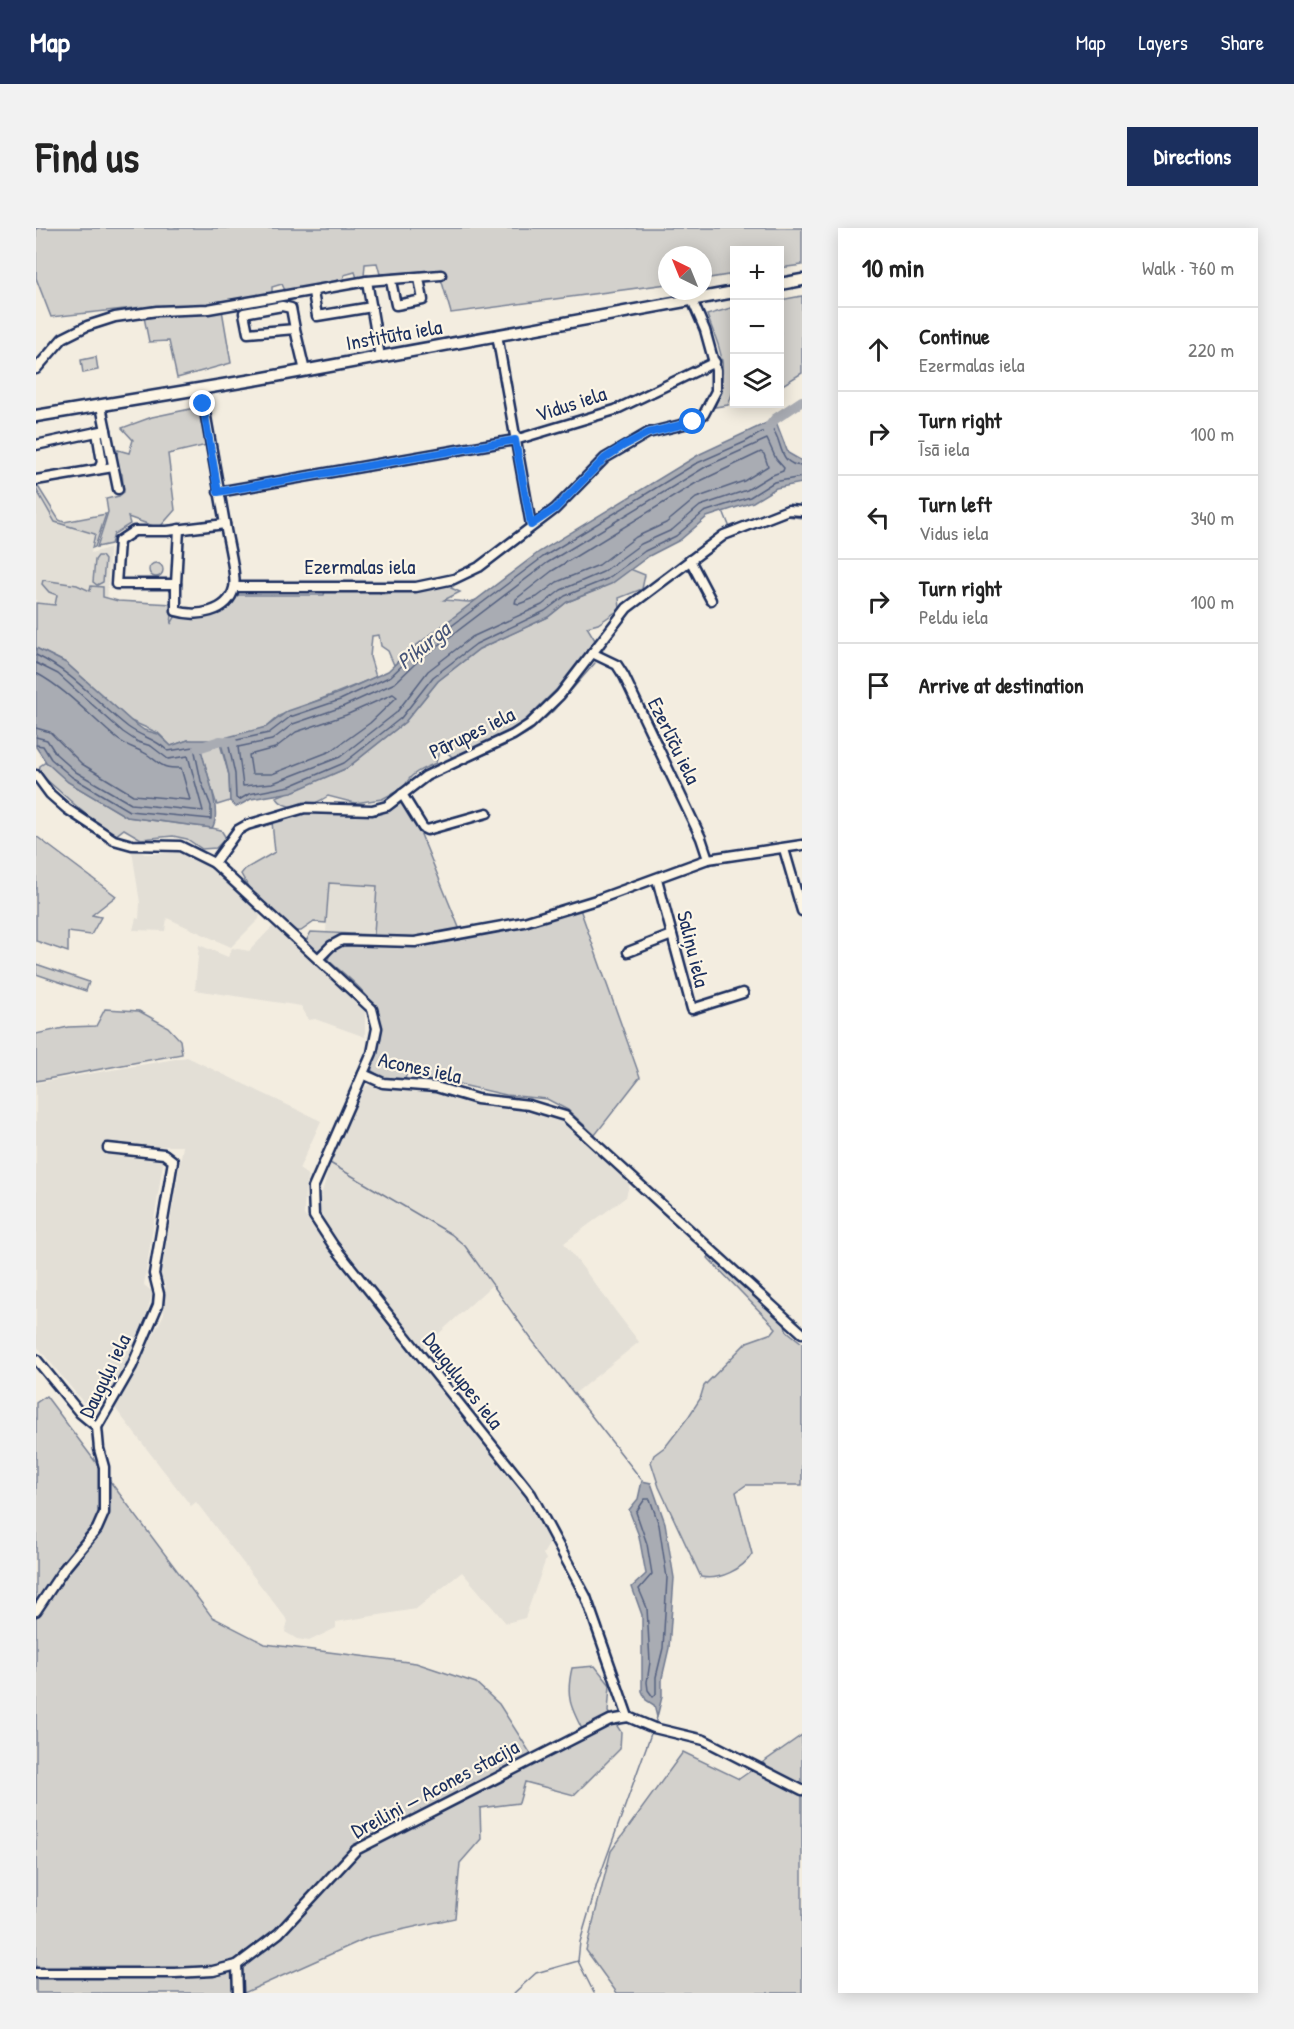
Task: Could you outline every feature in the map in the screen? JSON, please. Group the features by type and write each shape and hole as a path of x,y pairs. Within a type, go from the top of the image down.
{"main road":[{"path":"784,283 802,280"},
{"name":"Institūta iela","path":"712,296 730,293"},
{"name":"Institūta iela","path":"36,421 101,406 692,300"},
{"name":"Institūta iela","path":"36,416 60,414"}],"street":[{"path":"36,369 63,338 99,321 139,313 229,306 367,281 441,275"},
{"path":"391,280 396,305 423,300 419,278"},
{"path":"367,281 381,357"},
{"path":"313,292 317,316 372,308"},
{"name":"Ezermalas iela","path":"235,587 416,587 454,579 479,567 531,525 555,509 605,458 648,433 693,422 704,414 716,391 715,362 692,300"},
{"path":"229,306 235,312 244,313 282,306 291,308 305,371"},
{"path":"244,313 248,333 296,329"},
{"path":"497,336 531,525"},
{"name":"Vidus iela","path":"218,492 515,440 615,410 715,362"},
{"path":"179,529 175,609 178,612 202,613 218,609 226,603 235,587 201,389"},
{"path":"99,469 102,462 101,406"},
{"path":"36,445 101,431"},
{"path":"101,431 117,489"},
{"path":"36,480 112,467"},
{"name":"Pārupes iela","path":"214,863 238,830 247,825 305,808 372,810 387,806 426,776 485,749 530,724 560,695 627,608 724,535 788,510 802,511"},
{"path":"176,584 116,584 119,541 134,531 225,524"},
{"path":"690,560 711,600"},
{"name":"Ezerlīču iela","path":"592,653 617,665 624,676 701,838 708,859"},
{"name":"Acones iela","path":"36,775 50,794 67,809 114,840 132,845 180,846 214,863 319,958 372,1009 377,1028 376,1039 363,1074 382,1083 436,1087 477,1099 530,1105 566,1116 802,1333"},
{"path":"402,794 423,828 427,830 487,813"},
{"path":"319,958 330,946 342,940 415,942 524,922 657,879 708,859 802,845"},
{"path":"784,849 802,911"},
{"name":"Saliņu iela","path":"657,879 692,1009 743,993"},
{"path":"628,952 672,935"},
{"name":"Dauguļupes iela","path":"363,1074 317,1174 312,1203 314,1216 333,1245 531,1494 586,1597 628,1717"},
{"name":"Dauguļu iela","path":"36,1611 64,1569 97,1529 104,1513 105,1476 97,1427 128,1374 154,1317 159,1294 154,1274 173,1161 164,1154 108,1148"},
{"path":"36,1359 80,1413 97,1427"},
{"path":"628,1717 723,1748 774,1778 802,1790"},
{"name":"Dreiliņi — Acones stacija","path":"36,1973 175,1973 213,1971 237,1965 279,1933 331,1874 361,1847 610,1720 628,1717"},
{"path":"237,1965 240,1985 238,1993"}],"shaded area":[{"path":"36,228 802,228 802,265 784,267 784,246 730,246 730,275 712,278 712,246 658,246 658,285 451,313 439,272 380,274 377,263 365,264 364,277 357,278 355,272 344,275 343,281 286,293 282,284 272,287 272,295 221,304 231,363 177,378 169,341 149,342 142,307 51,317 36,278"},
{"path":"802,296 802,373 784,384 784,300"},
{"path":"730,308 730,400 728,405 715,407 723,370 720,350 707,315"},
{"path":"96,357 98,370 83,373 81,360"},
{"path":"200,407 207,445 168,454 175,510 159,528 128,517 130,524 114,534 111,544 97,547 108,512 106,499 119,496 124,492 122,474 116,466 116,457 118,450 129,453 133,440 122,428 152,417"},
{"path":"37,485 59,520 64,522 106,514 95,547 92,548 95,534 55,522 36,489"},
{"path":"36,489 55,522 95,534 91,553 109,548 107,610 36,603"},
{"path":"98,556 102,556 105,560 103,582 97,585 93,582 95,560"},
{"path":"153,563 159,563 163,570 159,577 153,577 149,573 149,567"},
{"path":"630,569 645,575 642,589 619,598 620,609 598,624 587,627 595,640 557,689 517,728 454,759 444,749 439,751 436,763 417,772 405,787 382,799 355,803 328,796 315,803 293,807 276,797 347,768 405,722 438,681 479,649 548,617 567,602 600,589"},
{"path":"43,580 77,585 90,591 91,586 103,587 103,597 118,601 173,604 171,624 178,612 213,613 234,595 324,595 326,587 375,588 381,594 391,593 391,590 419,589 460,581 451,588 460,592 444,600 469,602 480,599 409,651 394,665 388,651 381,646 379,635 372,636 370,657 376,677 279,716 266,727 220,744 229,775 230,801 217,805 202,754 195,741 188,740 171,746 158,733 131,721 66,663 36,648 36,603 55,605 57,595 49,592 42,584"},
{"path":"46,762 68,782 127,817 212,828 221,830 226,838 216,848 202,849 187,839 173,836 141,839 124,829 116,835 100,827 39,773 40,766"},
{"path":"403,800 411,810 460,930 409,940 339,937 317,951 306,941 311,932 374,935 377,886 329,883 326,923 314,922 301,931 296,931 250,890 241,874 245,869 275,852 272,822 304,812 354,812"},
{"path":"36,836 116,896 92,915 101,917 91,935 68,932 68,952 36,941"},
{"path":"174,850 181,851 217,871 261,911 259,919 231,947 167,918 165,931 133,930 136,918 139,919 140,903 132,851 145,854 173,853"},
{"path":"329,883 377,886 374,935 326,932"},
{"path":"580,909 640,1077 595,1135 568,1110 547,1099 506,1095 462,1085 440,1075 435,1084 407,1073 404,1082 386,1080 372,1071 372,1062 381,1035 377,1012 364,992 328,960 332,951 339,946 358,943 398,947 424,945 514,927"},
{"path":"275,924 365,1011 365,1037 315,1019 309,1020 301,1006 195,990 199,945 228,957 232,948 249,951"},
{"path":"36,964 89,982 86,991 36,974"},
{"path":"105,1009 139,1011 168,1027 180,1040 182,1054 36,1081 36,1034 68,1027 96,1026"},
{"path":"187,1057 321,1121 299,1169 309,1176 305,1191 304,1215 530,1504 551,1541 543,1554 546,1559 525,1618 506,1623 462,1572 416,1609 336,1622 336,1628 309,1641 297,1639 285,1632 288,1621 196,1502 191,1506 115,1408 164,1314 165,1284 160,1281 183,1146 161,1146 163,1163 144,1285 153,1292 142,1329 110,1397 83,1402 36,1345 36,1083"},
{"path":"369,1085 431,1090 565,1121 630,1182 626,1197 564,1243 639,1342 574,1394 493,1284 423,1348 330,1232 318,1207 329,1167 362,1088"},
{"path":"712,1251 781,1317 787,1331 802,1343 802,1485 746,1485 736,1492 752,1554 730,1573 708,1578 701,1577 659,1487 651,1462 654,1455 666,1446 689,1416 700,1399 704,1386 747,1342 772,1333 776,1328 708,1258"},
{"path":"46,1396 212,1617 265,1644 416,1663 476,1683 499,1704 536,1762 585,1735 571,1703 570,1678 572,1668 595,1666 610,1685 608,1712 621,1732 620,1749 574,1795 525,1782 519,1803 480,1808 481,1839 460,1863 455,1918 369,1937 244,1993 36,1993 36,1403"},
{"path":"802,1735 802,1993 617,1993 586,1950 611,1851 683,1752 739,1779"}],"water":[{"path":"775,419 788,453 802,461 802,483 776,488 753,502 707,517 680,540 649,556 611,584 567,602 548,617 479,649 438,681 405,722 347,768 292,792 251,799 236,807 230,801 229,775 220,739 266,727 288,711 337,694 388,671 409,651 539,552 700,454"},
{"path":"36,648 66,663 131,721 144,730 158,734 171,746 188,740 210,740 211,747 201,749 214,802 215,821 212,828 127,817 68,782 46,762 36,747"},
{"path":"642,1481 651,1483 665,1523 674,1578 669,1648 657,1717 654,1705 646,1700 642,1691 642,1615 632,1587 646,1574 639,1536 629,1510 638,1499"}],"waterway":[{"name":"Piķurga","path":"767,429 775,419 802,401"},
{"path":"724,513 730,528"},
{"path":"731,538 787,516 802,518"},
{"path":"628,614 652,594"},
{"path":"602,652 605,644"},
{"path":"410,794 429,780 504,746 531,731 553,711 595,663"},
{"name":"Piķurga","path":"198,748 220,741 232,742"},
{"path":"374,814 388,811 401,803"},
{"path":"300,814 313,812"},
{"path":"335,813 370,814"},
{"path":"245,832 255,827"},
{"path":"330,1163 451,1234 465,1246 532,1340 641,1479"},
{"path":"655,1724 657,1717"},
{"path":"594,1993 578,1961 580,1942 597,1884 652,1731"},
{"path":"514,1993 536,1973 578,1961"}],"route":[{"path":"203,404 218,492 515,440 531,525 555,509 605,458 623,446 648,433 693,422"}]}
